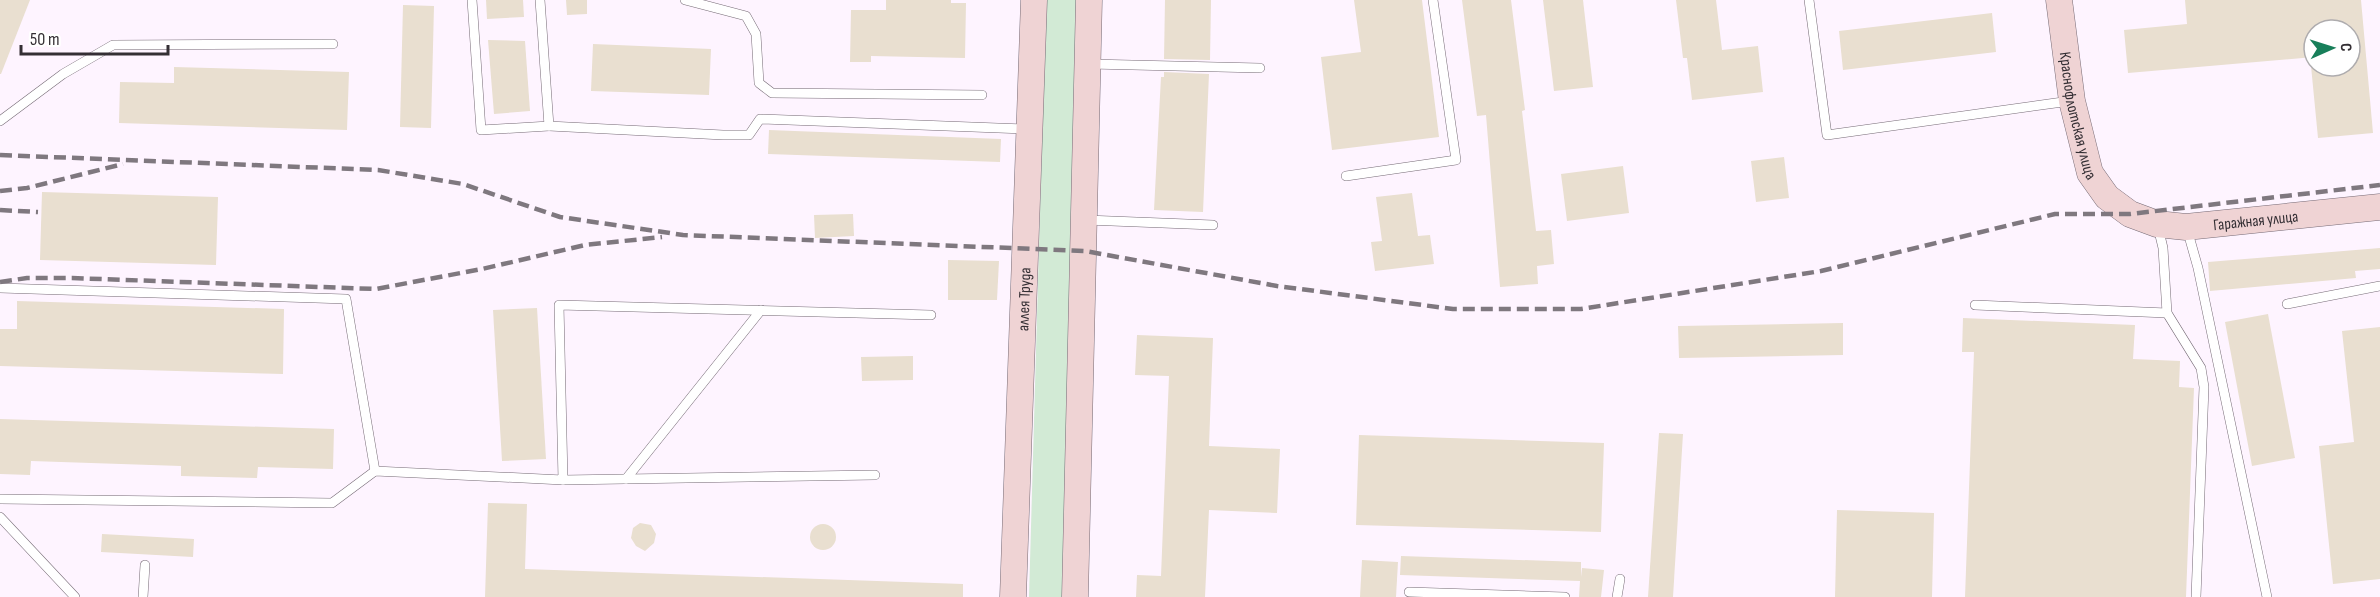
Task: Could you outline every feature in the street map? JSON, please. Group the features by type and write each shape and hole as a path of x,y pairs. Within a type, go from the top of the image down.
{"street":[{"name":"аллея Труда","path":"1013,597 1034,0"},
{"path":"1075,597 1089,0"},
{"name":"Краснофлотская улица","path":"2059,0 2072,101 2090,173 2107,196 2130,214"},
{"name":"Гаражная улица","path":"2130,214 2157,224 2186,227 2380,207"}],"lane":[{"path":"472,0 481,130 549,126 749,135 760,119 1030,129"},
{"path":"540,0 549,126"},
{"path":"685,0 746,16 756,34 759,83 772,93 982,95"},
{"path":"1346,176 1456,160 1433,0"},
{"path":"1809,0 1827,135 2072,101"},
{"path":"0,121 63,74 113,45 333,44"},
{"path":"1088,64 1260,68"},
{"path":"1084,220 1213,225"},
{"path":"2157,224 2163,248 2167,314 2201,368 2204,387 2196,597"},
{"path":"2186,227 2198,268 2267,597"},
{"path":"2287,304 2380,286"},
{"path":"0,288 346,299 375,471"},
{"path":"563,480 559,305 931,315"},
{"path":"1975,305 2167,314"},
{"path":"626,479 761,310"},
{"path":"0,499 332,503 375,471 563,480 875,475"},
{"path":"0,517 75,597"},
{"path":"143,597 145,565"},
{"path":"1617,597 1620,579"},
{"path":"1409,592 1565,597"}],"green space":[{"path":"1046,0 1080,0 1063,597 1029,597"}],"building":[{"path":"0,0 30,0 1,74 0,74"},
{"path":"486,0 523,0 524,17 487,19"},
{"path":"566,0 587,0 587,14 567,15"},
{"path":"886,0 951,0 951,3 966,3 965,58 871,56 871,62 850,62 851,10 886,10"},
{"path":"1165,0 1211,0 1210,60 1164,59"},
{"path":"1354,0 1422,0 1439,137 1332,150 1321,57 1361,52"},
{"path":"1462,0 1511,0 1525,110 1522,111 1536,231 1551,230 1554,264 1537,266 1538,284 1500,287 1486,115 1477,116"},
{"path":"1543,0 1583,0 1593,87 1554,91"},
{"path":"1676,0 1716,0 1722,50 1758,46 1763,92 1692,100 1687,58 1683,58"},
{"path":"2185,0 2361,0 2373,133 2318,138 2312,78 2362,78 2362,18 2302,18 2302,58 2128,73 2124,30 2187,24"},
{"path":"403,5 434,6 431,128 400,127"},
{"path":"1992,13 1996,52 1843,70 1839,31"},
{"path":"488,40 525,41 530,111 494,114"},
{"path":"593,44 711,49 709,95 591,91"},
{"path":"174,67 349,72 347,130 119,123 120,82 174,83"},
{"path":"1164,72 1209,74 1203,212 1154,210 1161,77 1164,77"},
{"path":"769,130 1001,139 1000,162 768,154"},
{"path":"1784,157 1789,198 1756,202 1751,161"},
{"path":"1623,166 1629,213 1567,221 1561,174"},
{"path":"42,192 218,197 216,265 40,260"},
{"path":"1412,193 1418,236 1430,235 1434,264 1375,271 1371,242 1382,241 1376,197"},
{"path":"853,214 854,236 815,238 814,215"},
{"path":"2380,248 2380,269 2355,271 2356,278 2210,291 2208,262"},
{"path":"948,260 999,261 997,300 948,300"},
{"path":"17,301 284,309 283,374 0,366 0,329 17,329"},
{"path":"537,308 546,459 502,461 493,310"},
{"path":"2268,314 2295,458 2252,466 2225,322"},
{"path":"1963,318 2135,325 2133,359 2180,361 2179,387 2194,388 2186,597 1965,597 1974,352 1962,352"},
{"path":"1843,323 1843,355 1679,358 1678,326"},
{"path":"2380,327 2380,579 2333,584 2319,446 2354,442 2342,331"},
{"path":"1137,335 1213,338 1209,446 1280,449 1277,513 1209,510 1205,597 1136,597 1137,575 1161,576 1169,376 1135,375"},
{"path":"913,356 913,380 862,381 861,357"},
{"path":"0,419 334,429 333,469 258,467 257,478 181,476 181,466 31,461 30,475 0,474"},
{"path":"1659,433 1683,434 1673,597 1648,597"},
{"path":"1359,435 1604,443 1601,532 1356,525"},
{"path":"488,503 527,504 525,569 963,584 963,597 485,597"},
{"path":"1837,510 1934,513 1932,597 1835,597"},
{"path":"640,523 651,525 656,534 654,543 645,551 636,546 631,538 633,528"},
{"path":"823,524 832,528 836,537 832,546 823,550 814,546 810,537 814,528"},
{"path":"102,534 194,539 193,557 101,552"},
{"path":"1401,556 1581,562 1581,577 1582,568 1604,570 1601,597 1579,597 1580,581 1400,575"},
{"path":"1362,560 1398,562 1396,597 1360,597"}],"railway":[{"path":"0,155 378,170 463,184 560,217 683,235 1085,251 1277,286 1453,309 1581,309 1821,271 2055,214 2130,214 2380,185"},
{"path":"0,191 27,188 123,164"},
{"path":"0,210 38,212"},
{"path":"0,282 27,278 72,278 376,289 482,269 585,245 662,237"}]}
